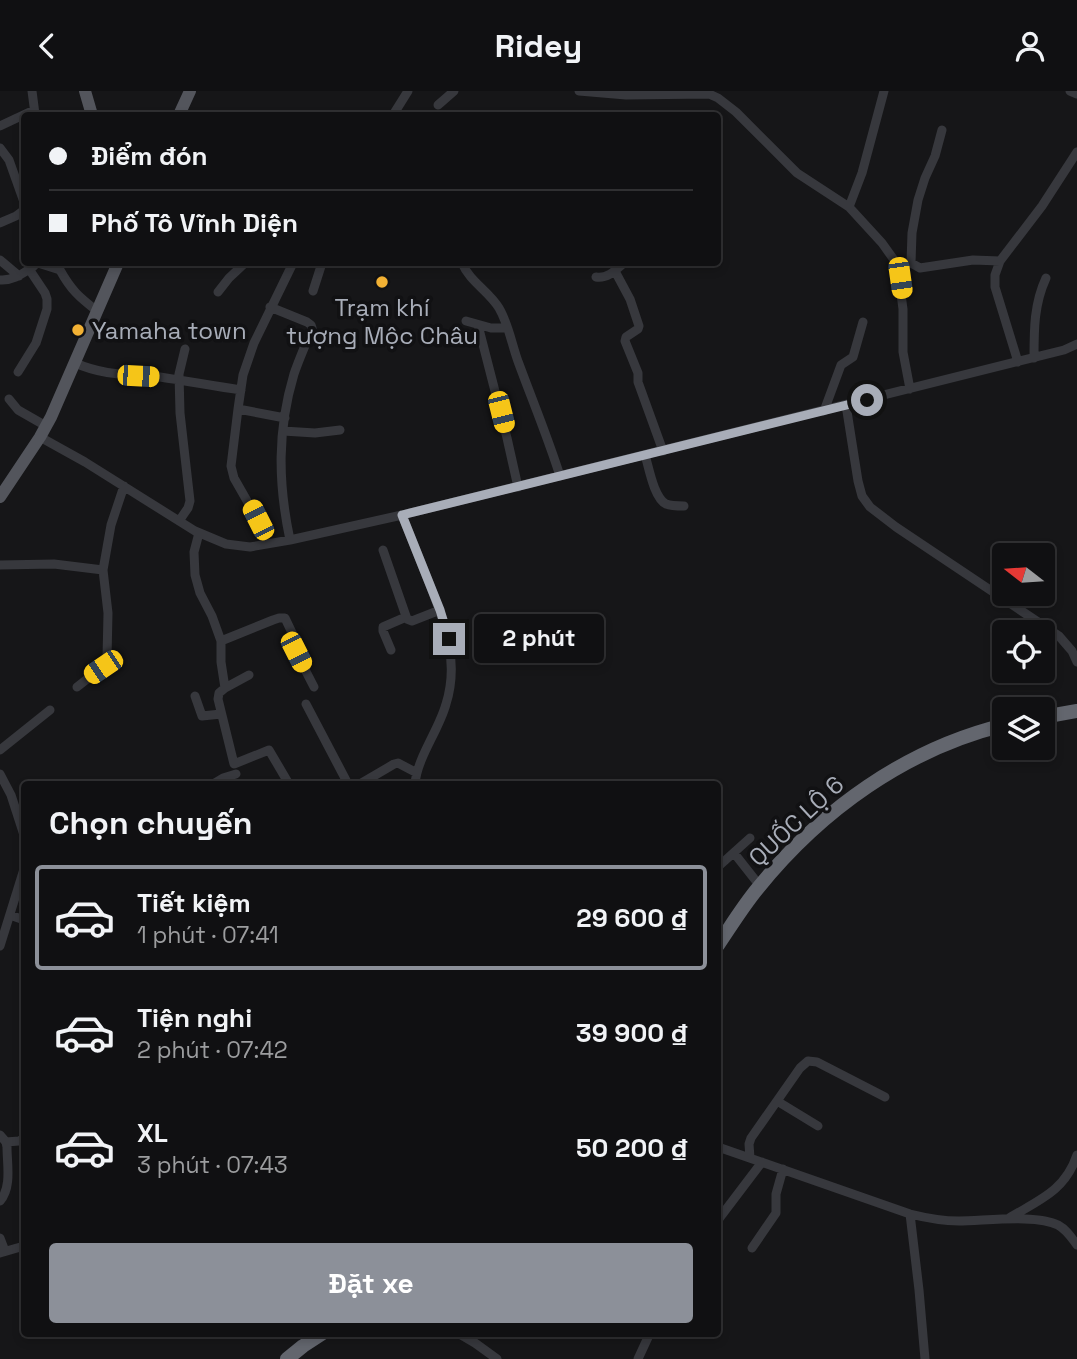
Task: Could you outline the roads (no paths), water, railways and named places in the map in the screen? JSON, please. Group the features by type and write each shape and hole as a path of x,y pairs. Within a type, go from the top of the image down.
{"highway":[{"path":"1055,715 1077,711"},
{"name":"QUỐC LỘ 6","path":"721,941 760,886 807,834 846,801 895,769 933,749 992,728"},
{"path":"287,1359 317,1337"}],"main road":[{"path":"85,91 91,112"},
{"path":"180,112 190,91"},
{"path":"0,497 5,482 43,431 117,266"}],"street":[{"path":"32,91 35,112"},
{"path":"438,105 454,91"},
{"path":"579,91 626,95 710,93 736,112 797,173 849,207 897,264 903,309 903,352 910,389"},
{"path":"849,207 862,173 884,91"},
{"path":"1070,91 1077,94"},
{"path":"395,112 405,93"},
{"path":"0,126 21,118"},
{"path":"911,263 912,233 918,200 942,130"},
{"path":"0,148 20,174"},
{"path":"1018,362 995,287 995,275 1000,261 1042,206 1077,152"},
{"path":"0,223 21,212"},
{"path":"0,260 19,276"},
{"path":"897,264 911,263 920,268 973,260 1000,261"},
{"path":"0,280 10,280 34,266"},
{"path":"47,266 60,270 70,287 97,311"},
{"path":"219,292 242,266"},
{"path":"258,520 234,478 231,466 240,390 254,343 291,266"},
{"path":"313,291 321,266"},
{"path":"464,266 471,278 499,307 560,476"},
{"path":"596,277 604,277 621,266"},
{"path":"18,372 36,343 47,309 45,293 29,269"},
{"path":"615,271 630,299 639,326 625,341 663,451"},
{"path":"1034,358 1035,312 1046,278"},
{"path":"270,307 307,322 312,328 295,370 280,447 283,506 290,540"},
{"path":"466,321 491,328 507,328"},
{"path":"824,411 841,365 854,353 863,322"},
{"path":"478,325 517,487"},
{"path":"9,399 43,431 179,521 226,544 250,547 402,515 517,487 1034,358 1077,344"},
{"path":"179,521 188,508 191,493 181,430 179,380 185,349"},
{"path":"75,363 98,372 179,380 240,390"},
{"path":"846,405 858,481 862,496 870,507 1059,636 1077,661"},
{"path":"238,409 285,418"},
{"path":"283,431 306,433 340,430"},
{"path":"645,455 660,500 669,505 684,506"},
{"path":"77,687 105,665 107,658 108,613 103,570 111,525 124,486"},
{"path":"402,515 440,610 452,653 451,685 441,720 416,781"},
{"path":"199,533 194,552 195,575 221,641 225,688"},
{"path":"383,550 408,620 412,621 440,610"},
{"path":"0,565 54,564 103,570"},
{"path":"391,650 383,627 406,617"},
{"path":"221,641 273,619 285,618 295,639 296,652 314,687"},
{"path":"236,774 218,699 219,693 225,688 249,675"},
{"path":"195,696 202,716 221,714"},
{"path":"306,704 346,781"},
{"path":"0,750 50,711"},
{"path":"218,781 236,774 269,750 287,781"},
{"path":"365,781 398,763 417,773"},
{"path":"0,774 11,795 21,826"},
{"path":"721,864 750,838"},
{"path":"734,853 760,886"},
{"path":"0,946 21,879"},
{"path":"10,915 21,919"},
{"path":"750,1158 749,1142 803,1065 811,1061 885,1097"},
{"path":"777,1101 818,1126"},
{"path":"0,1201 7,1186 3,1138 21,1141"},
{"path":"721,1148 929,1219 1040,1220 1056,1224 1068,1232 1077,1245"},
{"path":"1006,1220 1047,1196 1060,1185 1069,1174 1077,1155"},
{"path":"721,1216 762,1162"},
{"path":"752,1248 776,1213 776,1194 783,1169"},
{"path":"910,1214 925,1359"},
{"path":"0,1238 3,1252 21,1247"},
{"path":"465,1337 497,1359"},
{"path":"638,1359 648,1337"}],"place":[{"name":"Trạm khí tượng Mộc Châu","path":"382,282"},
{"name":"Yamaha town","path":"78,330"}]}
